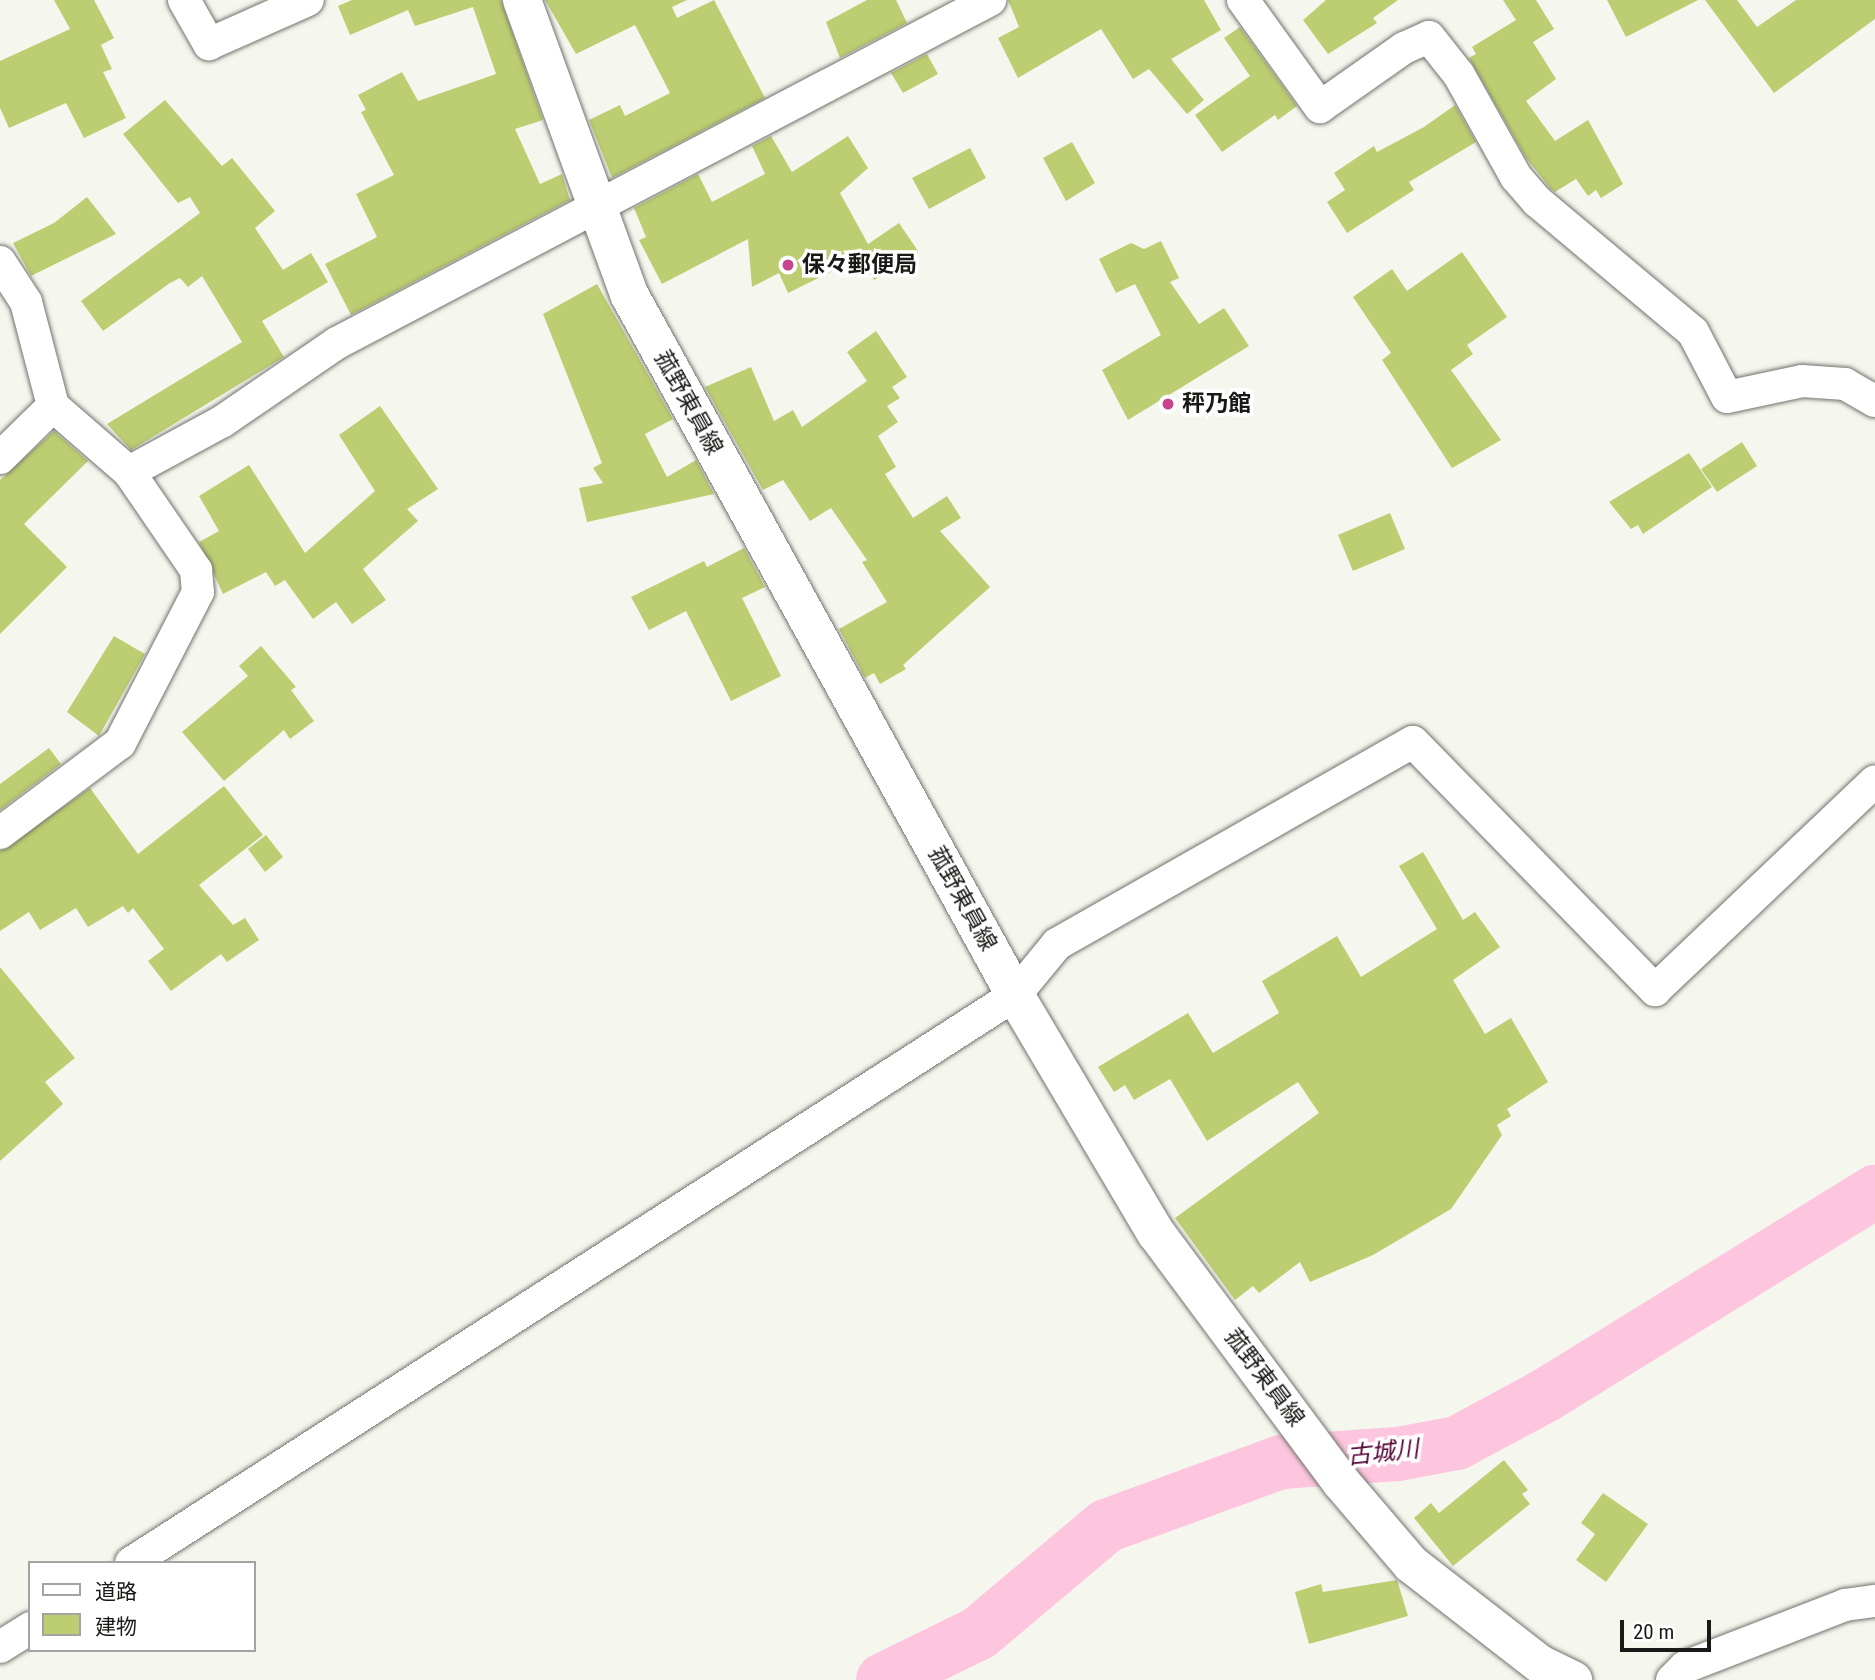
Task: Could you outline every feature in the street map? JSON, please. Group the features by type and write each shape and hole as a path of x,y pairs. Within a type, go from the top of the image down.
{"main road":[{"name":"菰野東員線","path":"522,0 593,208 630,296 1015,995 1156,1233 1341,1482 1411,1564 1463,1609 1540,1664 1573,1680"}],"street":[{"path":"184,0 209,44 308,0"},
{"path":"129,472 223,421 337,342 990,0"},
{"path":"1243,0 1320,107 1404,48 1429,37 1459,75 1516,177 1538,202 1693,331 1727,397 1802,381 1845,384 1875,401"},
{"path":"0,262 26,302 53,406 129,472 196,570 198,592 120,743 0,833"},
{"path":"0,458 53,406"},
{"path":"134,1561 1015,995 1057,944 1413,742 1656,990 1875,781"},
{"path":"1672,1680 1685,1667 1832,1610 1875,1601"},
{"path":"0,1647 28,1629"}],"building":[{"path":"54,0 94,0 114,38 101,45 112,69 103,72 126,118 84,138 66,103 9,128 0,108 0,61 70,29"},
{"path":"352,0 501,0 543,120 515,129 540,184 562,174 570,200 351,315 325,264 377,237 356,194 394,175 361,112 366,110 358,95 402,72 418,101 496,74 473,7 415,26 408,10 350,35 338,6"},
{"path":"545,0 687,0 672,7 677,18 714,0 765,98 612,178 589,120 620,105 625,116 670,93 635,25 576,54"},
{"path":"867,0 896,0 907,23 840,58 826,22"},
{"path":"1008,0 1204,0 1221,30 1171,59 1204,100 1187,114 1149,69 1133,79 1101,29 1018,78 998,38 1019,27"},
{"path":"1326,0 1398,0 1373,18 1377,23 1328,54 1303,20"},
{"path":"1503,0 1536,0 1554,29 1533,42 1556,79 1526,101 1555,141 1588,120 1623,184 1601,198 1596,190 1588,196 1576,179 1555,192 1551,189 1526,158 1469,58 1476,54 1472,47 1516,20"},
{"path":"1607,0 1698,0 1626,37"},
{"path":"1705,0 1737,0 1757,27 1796,0 1875,0 1875,19 1774,93"},
{"path":"1240,27 1297,106 1278,120 1275,115 1222,152 1195,115 1250,76 1224,38"},
{"path":"927,54 938,74 903,93 891,73"},
{"path":"165,100 222,166 232,158 275,211 255,228 283,270 311,253 328,282 262,321 284,357 131,450 107,424 242,342 202,276 188,287 180,278 170,283 103,331 81,301 200,213 190,197 178,203 123,134"},
{"path":"1455,105 1476,142 1409,182 1414,190 1347,233 1327,202 1345,190 1334,173 1374,146 1377,152 1424,127"},
{"path":"771,136 792,172 848,136 868,168 840,193 868,244 899,223 918,251 916,260 874,280 859,258 788,293 779,273 752,287 748,239 662,284 639,240 646,237 634,208 698,174 712,202 765,174 752,146"},
{"path":"1072,142 1095,183 1066,201 1043,158"},
{"path":"970,148 986,178 929,209 912,178"},
{"path":"87,197 116,234 31,276 13,243 54,223"},
{"path":"1161,241 1179,278 1170,282 1199,324 1224,308 1249,346 1128,420 1102,370 1161,335 1135,284 1116,293 1099,259 1131,243 1144,249"},
{"path":"1462,252 1507,317 1467,345 1473,354 1451,370 1501,440 1452,468 1382,360 1391,353 1353,297 1392,269 1407,291"},
{"path":"597,284 673,419 645,434 667,477 696,460 714,494 587,522 579,488 603,483 593,468 602,463 543,314"},
{"path":"876,331 907,377 892,387 900,398 887,406 898,422 878,436 896,467 885,474 913,518 947,496 961,518 940,531 990,587 903,665 906,669 880,684 874,673 865,678 839,629 887,602 862,562 867,560 831,508 810,521 783,480 763,490 705,387 751,367 774,421 793,410 802,427 867,381 847,352"},
{"path":"380,406 438,489 407,509 418,521 363,569 386,600 352,624 336,602 313,619 285,580 275,586 266,572 223,594 199,542 219,531 199,496 249,465 305,553 375,491 339,435"},
{"path":"54,431 88,461 24,524 67,567 0,634 0,480"},
{"path":"1742,442 1757,466 1717,492 1701,469"},
{"path":"1689,453 1712,487 1643,534 1638,525 1631,529 1609,502"},
{"path":"1390,513 1405,549 1353,571 1338,535"},
{"path":"744,548 765,587 742,598 781,676 731,701 686,611 649,630 631,597 704,561 707,567"},
{"path":"114,636 145,654 99,736 67,712"},
{"path":"261,646 296,687 291,690 314,721 290,739 284,730 224,781 182,732 248,676 239,666"},
{"path":"49,748 61,764 0,810 0,784"},
{"path":"224,786 263,835 199,885 233,925 245,918 259,940 227,962 221,954 171,991 148,961 164,949 133,908 128,913 123,906 88,927 76,908 40,930 29,912 0,931 0,851 90,788 138,854"},
{"path":"266,835 283,857 265,872 248,849"},
{"path":"1423,852 1463,920 1475,912 1500,947 1453,980 1485,1034 1511,1018 1548,1082 1507,1109 1511,1116 1497,1125 1502,1135 1451,1209 1373,1255 1310,1282 1300,1262 1259,1293 1253,1286 1235,1300 1175,1218 1319,1113 1298,1082 1207,1141 1170,1079 1134,1100 1125,1085 1114,1092 1098,1067 1188,1013 1213,1053 1279,1013 1262,981 1337,936 1361,977 1437,929 1399,866"},
{"path":"0,967 75,1058 45,1082 63,1104 0,1161"},
{"path":"1504,1460 1528,1490 1522,1494 1530,1504 1453,1566 1414,1518 1431,1503 1439,1513"},
{"path":"1603,1493 1648,1524 1606,1582 1576,1560 1595,1534 1581,1523"},
{"path":"1397,1580 1408,1616 1309,1644 1295,1592 1321,1584 1323,1592"}],"waterway":[{"name":"古城川","path":"883,1680 979,1633 1106,1526 1281,1462 1398,1454 1457,1443 1546,1395 1875,1192"}],"place":[{"name":"保々郵便局","path":"788,265"},
{"name":"秤乃館","path":"1168,404"}]}
